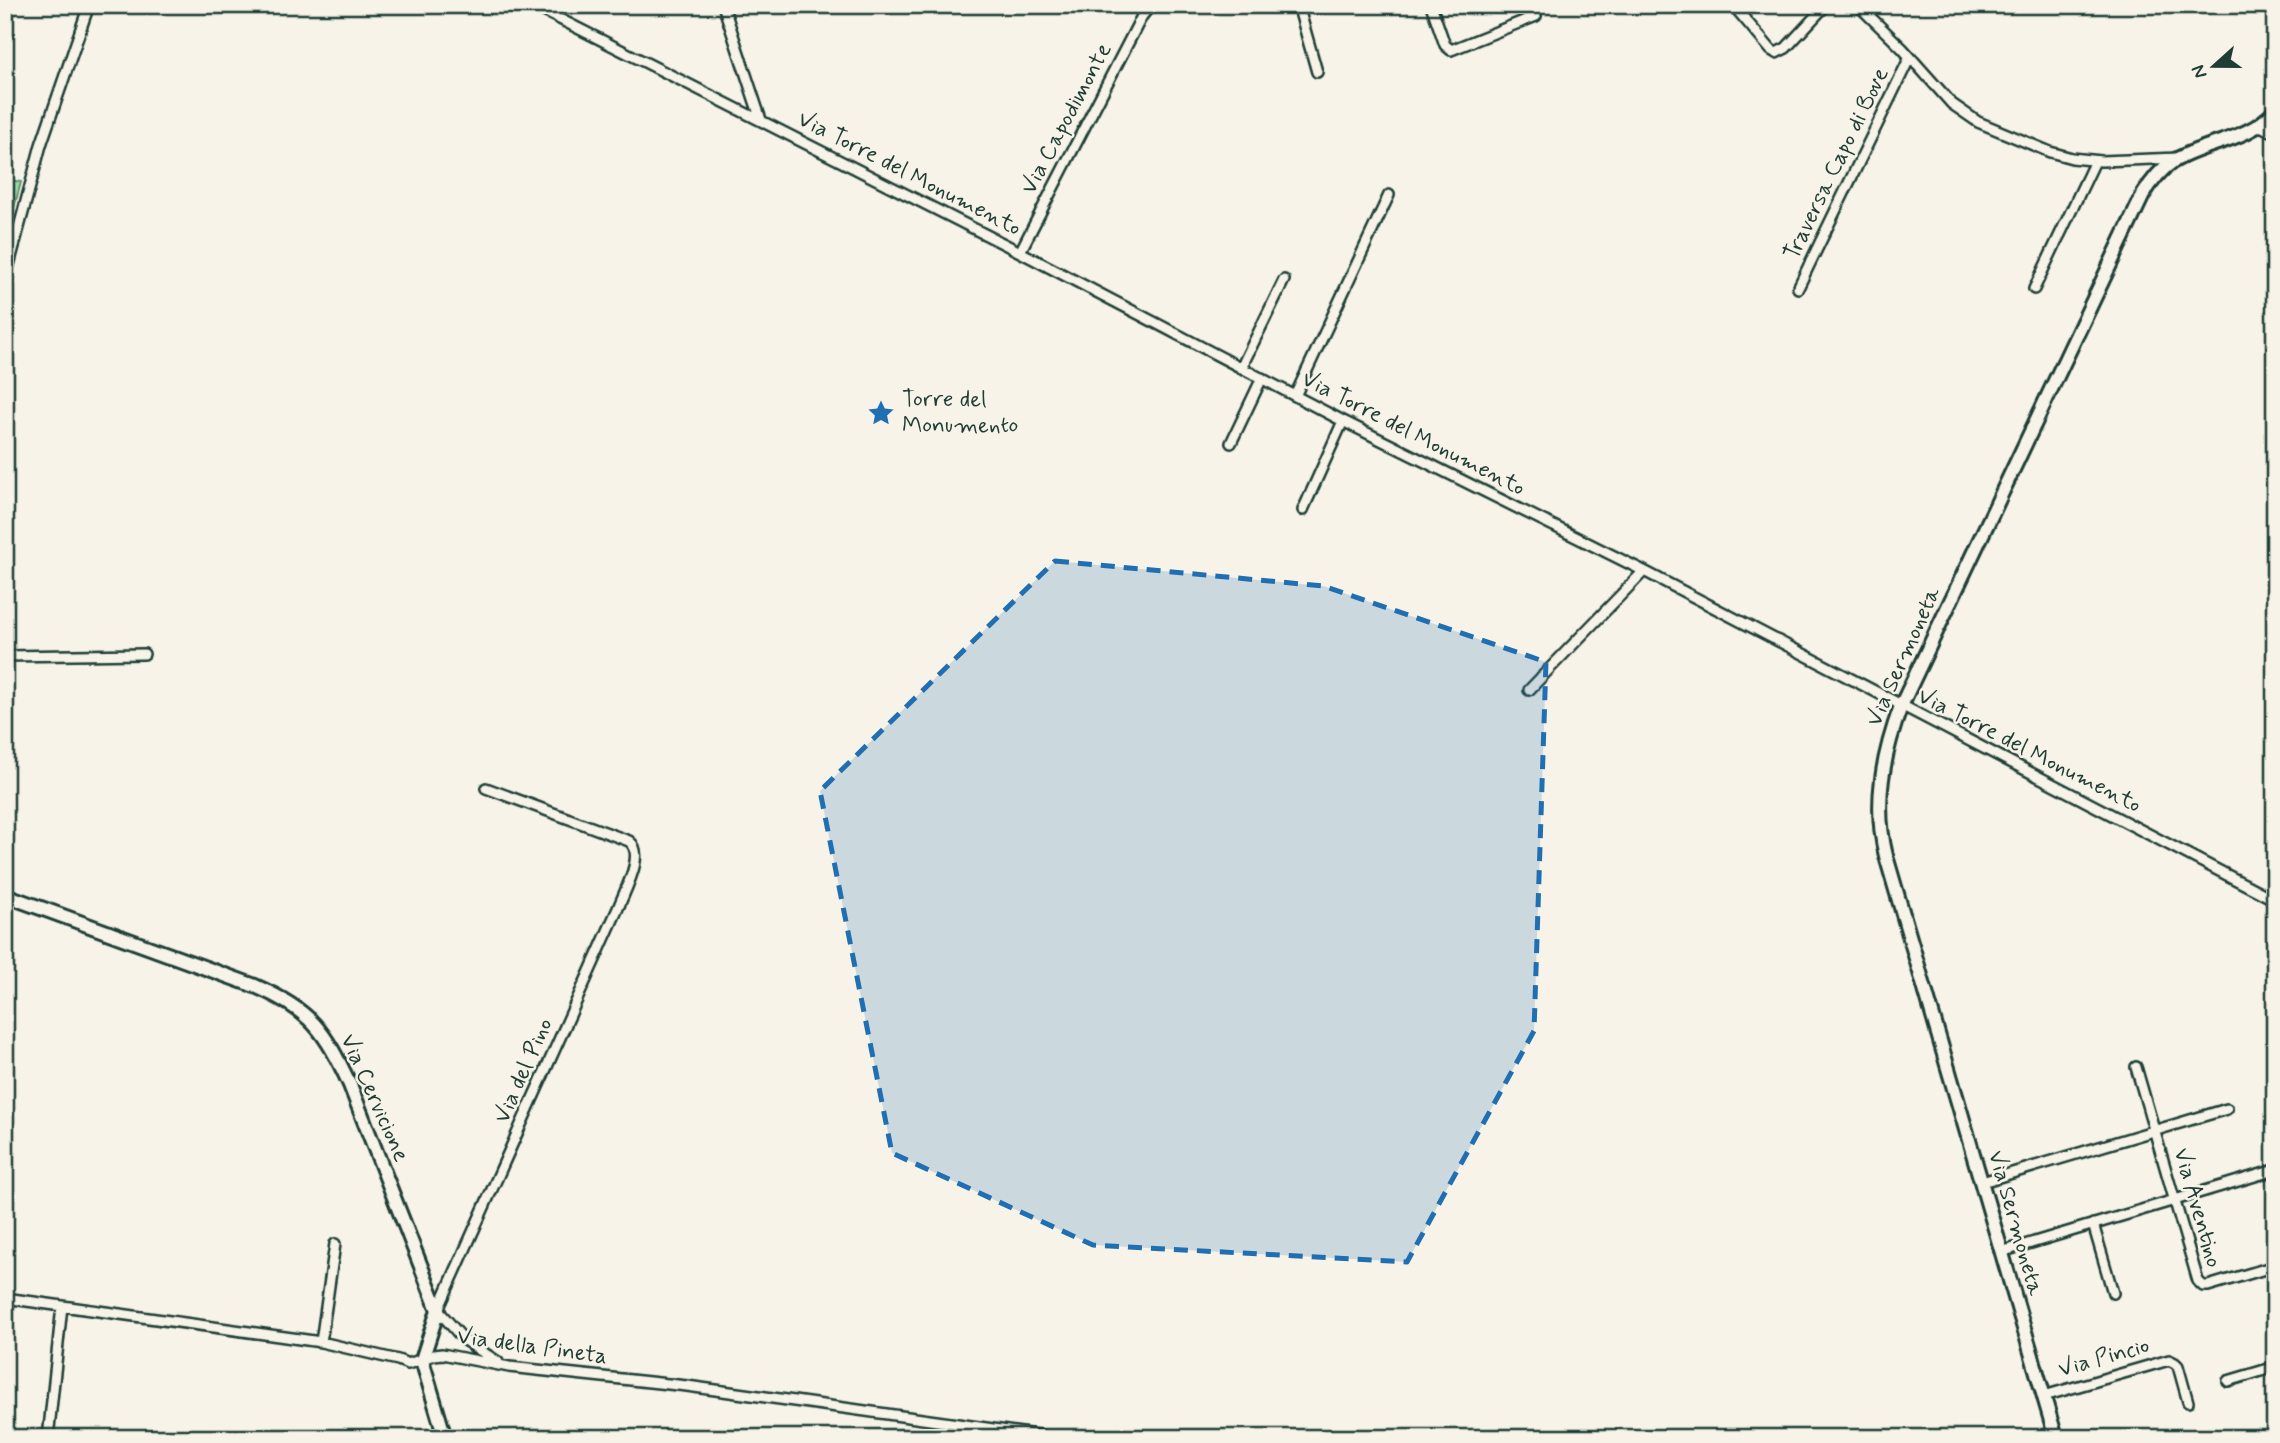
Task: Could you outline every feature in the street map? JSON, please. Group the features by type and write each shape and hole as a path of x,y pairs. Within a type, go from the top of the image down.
{"street":[{"path":"5,280 41,145 89,5"},
{"name":"Via Torre del Monumento","path":"532,5 1020,251 1343,421 1644,571 2275,900"},
{"path":"723,5 761,120"},
{"name":"Via Capodimonte","path":"1020,251 1142,16 1151,5"},
{"path":"1298,5 1317,72"},
{"path":"1431,5 1444,42 1451,50 1536,16"},
{"path":"1733,5 1771,50 1778,52 1786,48 1826,5"},
{"path":"1857,5 1910,57 1952,104 1978,122 2061,156 2095,161 2179,158"},
{"name":"Traversa Capo di Bove","path":"1798,288 1910,57"},
{"name":"Via Sermoneta","path":"2056,1438 1895,888 1880,830 1882,772 1901,706 2137,207 2157,175 2179,158 2260,126 2275,111"},
{"path":"2260,126 2275,133"},
{"path":"2034,289 2095,161"},
{"path":"1295,396 1389,195"},
{"path":"1241,368 1284,280"},
{"path":"1231,443 1262,378"},
{"path":"1303,510 1343,421"},
{"path":"1530,690 1644,571"},
{"path":"5,656 144,654"},
{"name":"Via del Pino","path":"438,1310 624,894 636,853 634,845 629,841 486,788"},
{"name":"Via Cervicione","path":"5,895 253,985 285,1000 314,1021 329,1042 350,1085 438,1310 469,1344 509,1367"},
{"name":"Via Aventino","path":"2136,1067 2197,1279 2203,1286 2211,1285 2275,1266"},
{"path":"1982,1182 2227,1109"},
{"path":"2001,1252 2275,1170"},
{"path":"2093,1224 2113,1293"},
{"path":"321,1342 335,1244"},
{"name":"Via della Pineta","path":"5,1298 321,1342 408,1364 442,1354 509,1367 687,1386 1058,1438"},
{"path":"48,1438 62,1306"},
{"path":"438,1310 422,1360 445,1438"},
{"name":"Via Pincio","path":"2045,1396 2169,1360 2178,1366 2188,1402"},
{"path":"2228,1381 2275,1367"}],"highlighted area":[{"path":"1055,561 1323,586 1546,662 1534,1031 1407,1262 1093,1245 892,1153 820,791"}],"green space":[{"path":"5,179 21,182 5,241"}],"place":[{"name":"Torre del Monumento","path":"881,413"}]}
